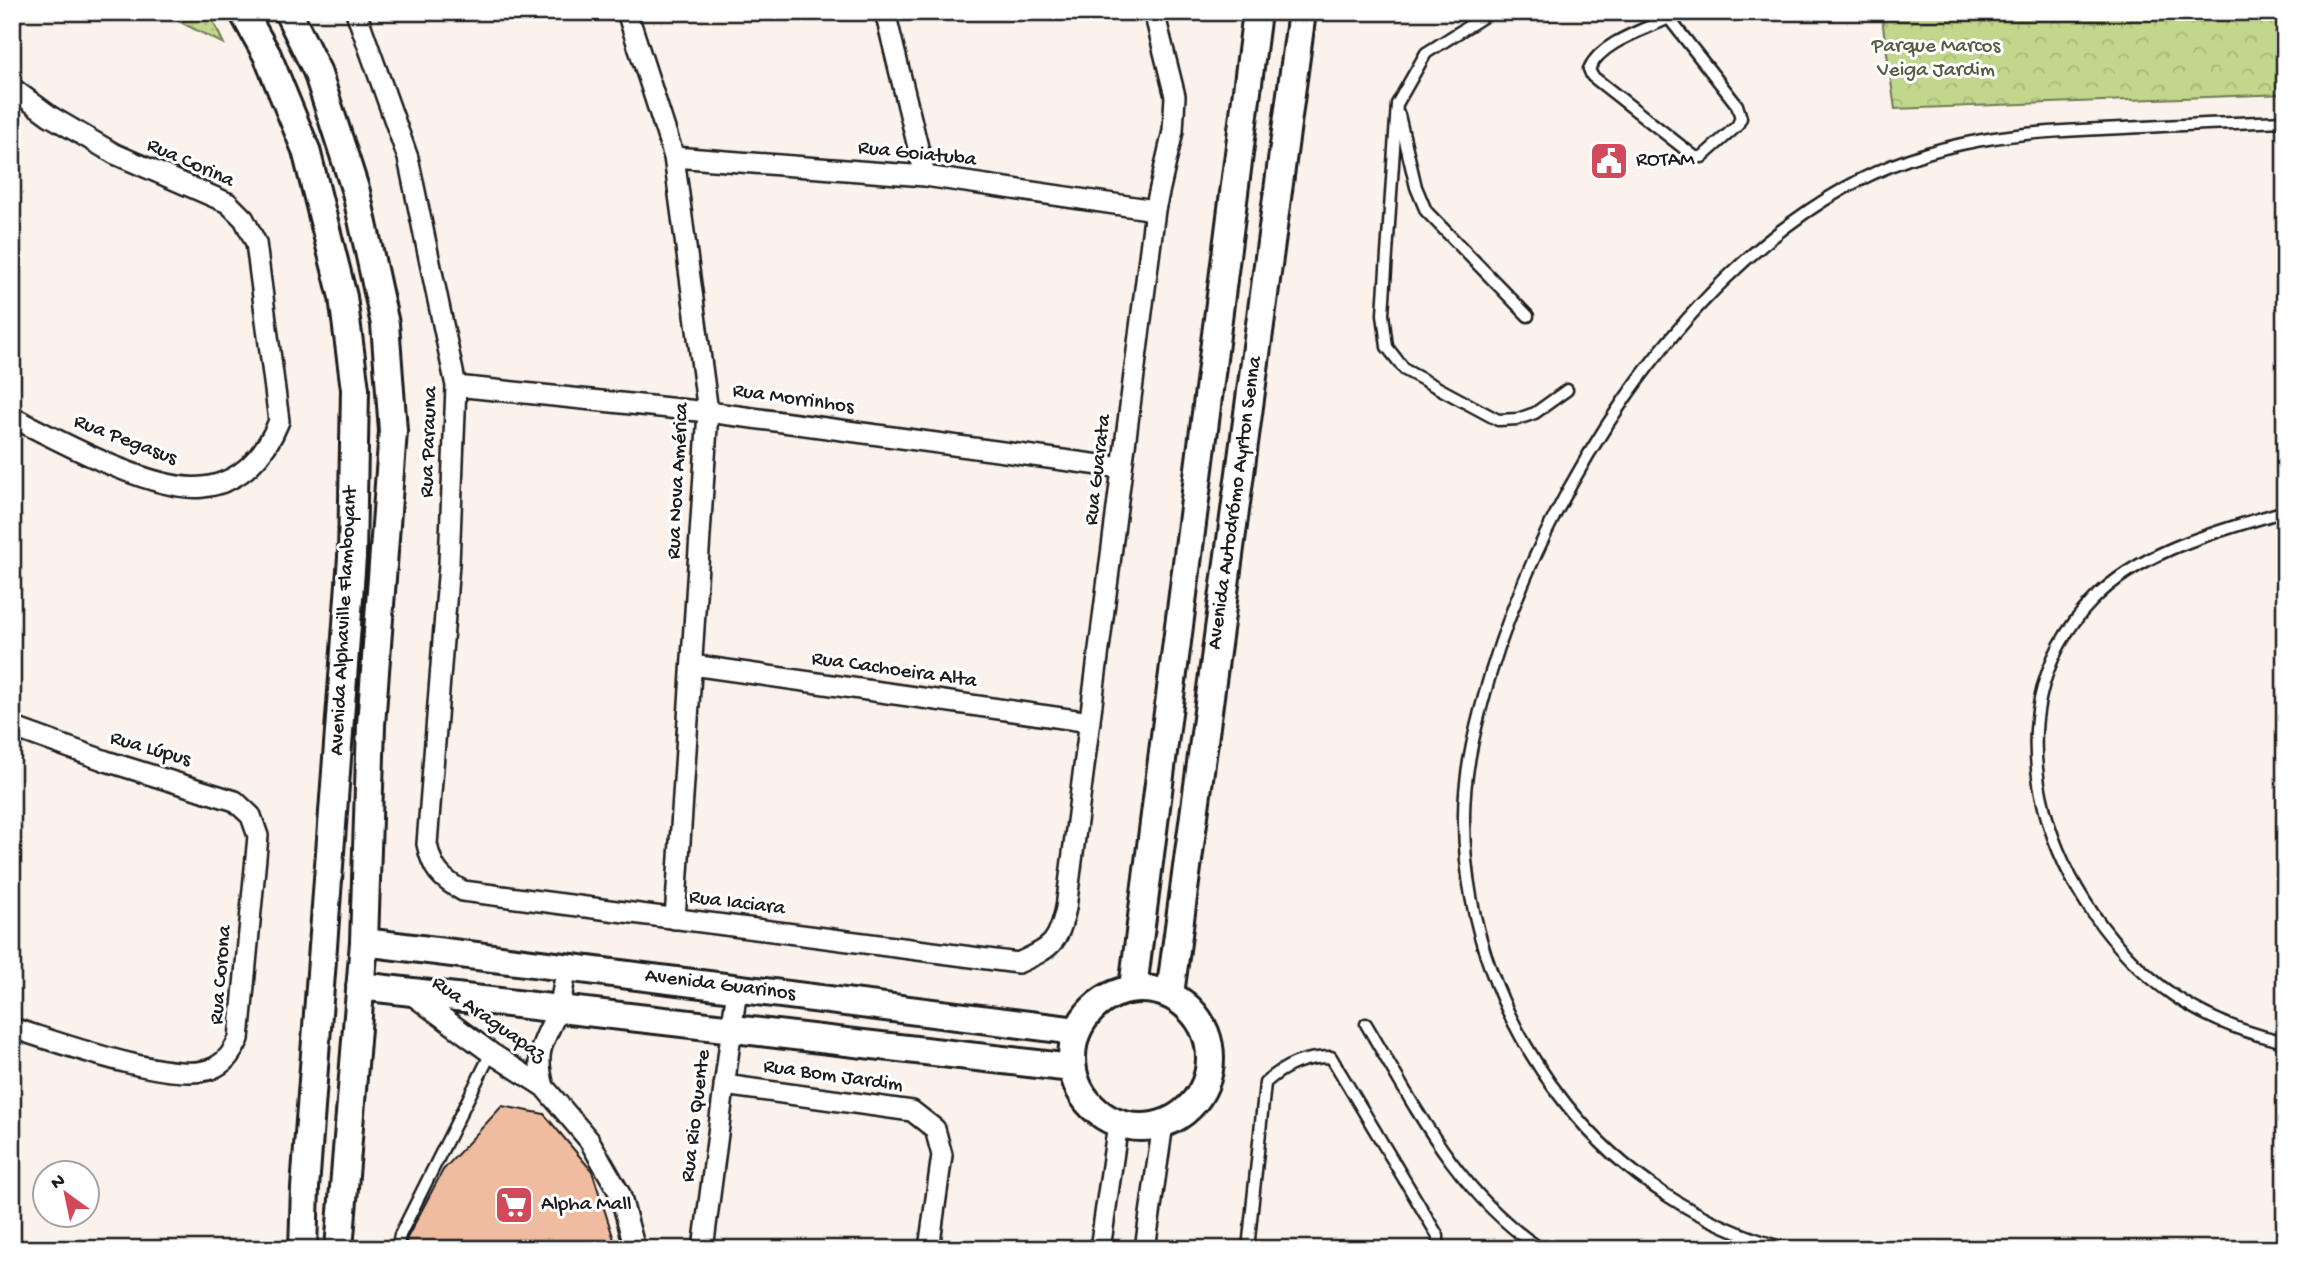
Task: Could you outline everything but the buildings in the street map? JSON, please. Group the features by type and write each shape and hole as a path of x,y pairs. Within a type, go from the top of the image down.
{"street":[{"name":"Avenida Alphaville Flamboyant","path":"243,12 267,55 306,150 343,297 355,389 352,558 303,1249"},
{"name":"Avenida Alphaville Flamboyant","path":"288,12 317,71 356,192 385,324 393,431 371,725 363,942 339,1249"},
{"name":"Rua Parauna","path":"356,12 408,158 456,386 449,564 427,844"},
{"name":"Rua Nova América","path":"626,12 674,157 708,412 676,919"},
{"path":"885,12 925,176"},
{"name":"Rua Guarata","path":"1060,935 1155,210 1173,131 1175,96 1154,12"},
{"name":"Avenida Autodrómo Ayrton Senna","path":"1133,988 1256,12"},
{"name":"Avenida Autodrómo Ayrton Senna","path":"1170,994 1302,12"},
{"name":"Rua Corina","path":"12,88 50,116 115,155 228,203 244,219 256,243 279,421"},
{"name":"Rua Goiatuba","path":"674,157 925,176 1155,210"},
{"name":"Rua Morrinhos","path":"456,386 708,412 1122,468"},
{"name":"Rua Pegasus","path":"12,417 127,470 171,484 202,488 225,482 250,466 269,447 279,421"},
{"name":"Rua Cachoeira Alta","path":"692,665 1090,722"},
{"path":"339,723 371,725"},
{"name":"Rua Lúpus","path":"12,727 106,761 235,801 251,816 258,836"},
{"name":"Rua Corona","path":"12,1028 167,1071 196,1073 212,1069 230,1057 239,1039 258,836"},
{"name":"Rua Iaciara","path":"427,844 431,863 442,880 463,891 1018,963 1047,950 1060,935"},
{"name":"Avenida Guarinos","path":"363,942 1077,1031"},
{"name":"Rua Araguapaz","path":"544,1087 538,1062 541,1043 559,1006 567,967"},
{"name":"Avenida Guarinos","path":"360,986 559,1006 1072,1068"},
{"name":"Rua Rio Quente","path":"703,1249 737,988"},
{"path":"1133,988 1170,994 1190,1007 1204,1026 1211,1049 1210,1073 1201,1095 1185,1113 1163,1124 1140,1128 1118,1124 1101,1115 1087,1102 1077,1087 1072,1068 1077,1031 1086,1015 1099,1002 1133,988"},
{"name":"Rua Araguapaz","path":"406,991 491,1053 544,1087 589,1140 621,1194 635,1249"},
{"name":"Rua Bom Jardim","path":"724,1086 912,1111 935,1129 942,1155 929,1249"},
{"path":"1100,1249 1118,1124"},
{"path":"1144,1249 1163,1124"}],"lane":[{"path":"1491,12 1426,53 1397,104 1383,314 1387,347 1405,370 1498,420 1518,419 1535,412 1567,390"},
{"path":"1666,15 1737,105 1741,118 1737,126 1702,157 1695,157 1674,141 1592,76 1589,69 1594,59 1606,49 1666,15"},
{"path":"1397,104 1416,187 1426,211 1528,316"},
{"path":"1788,1249 1749,1239 1716,1224 1653,1186 1624,1164 1597,1139 1549,1084 1517,1032 1497,990 1479,935 1469,891 1464,822 1465,788 1484,697 1530,565 1582,464 1662,350 1695,312 1768,241 1846,187 1932,150 1993,136 2285,121"},
{"path":"2285,511 2176,548 2130,572 2095,598 2079,616 2054,656 2039,702 2035,750 2043,804 2062,862 2092,915 2110,939 2151,979 2198,1011 2250,1034 2285,1042"},
{"path":"1366,1024 1416,1112 1462,1178 1498,1216 1541,1249"},
{"path":"397,1249 400,1235 491,1053"},
{"path":"1248,1249 1265,1083 1282,1068 1311,1057 1331,1057 1438,1236 1438,1249"}],"green space":[{"path":"162,12 209,12 224,44 164,14"},
{"name":"Parque Marcos Veiga Jardim","path":"1881,12 2285,12 2285,94 1895,109"}],"place":[{"name":"ROTAM","path":"1609,161"},
{"name":"Alpha Mall","path":"514,1205"}]}
